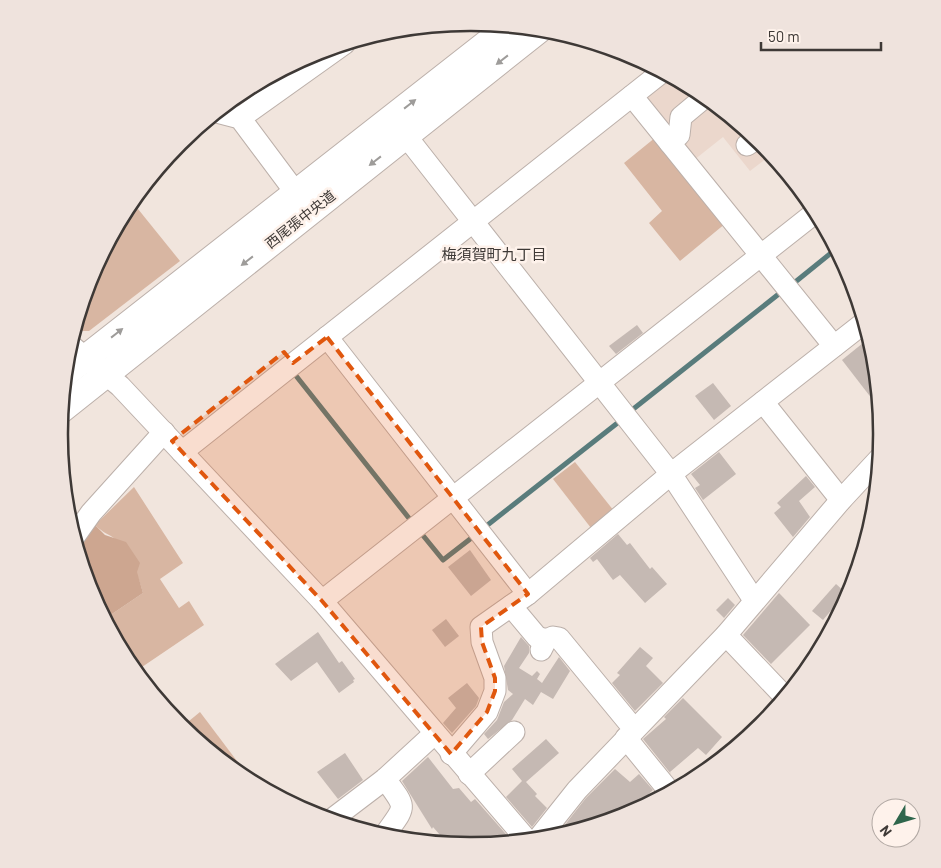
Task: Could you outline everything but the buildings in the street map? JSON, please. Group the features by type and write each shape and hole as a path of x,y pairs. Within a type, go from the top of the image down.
{"main road":[{"name":"西尾張中央道","path":"78,351 296,193 501,32"},
{"name":"西尾張中央道","path":"69,403 531,36"}],"street":[{"path":"240,118 321,60"},
{"path":"79,529 91,513 172,442 293,363 656,77"},
{"path":"632,96 834,346"},
{"path":"670,143 680,135 681,117 698,102"},
{"path":"225,114 240,118 296,193"},
{"path":"406,136 671,474 754,600"},
{"path":"322,602 809,217"},
{"path":"451,754 487,712 495,691 495,678 482,642 481,627 520,600 671,474 859,327"},
{"path":"327,336 453,498 520,600 537,637 544,645 553,637 559,638 666,786"},
{"path":"78,351 120,386 322,602 521,833"},
{"path":"763,402 841,500"},
{"path":"546,830 577,790 726,635 754,600 871,467"},
{"path":"726,635 780,692"},
{"path":"470,774 514,732"},
{"path":"339,814 385,779 434,734"},
{"path":"385,779 403,803 403,810 390,828"}],"highlighted area":[{"path":"327,337 528,594 481,627 482,642 495,678 495,691 487,712 451,754 322,601 172,441 284,352 293,363"}],"shaded area":[{"path":"663,80 672,85 716,114 765,160 750,171 723,137 694,160 648,103 648,92"},
{"path":"277,81 239,109 235,107"},
{"path":"656,137 726,223 680,261 649,223 662,211 624,163"},
{"path":"138,209 180,261 89,331 81,331 98,280 109,256"},
{"path":"575,462 614,511 591,528 553,479"},
{"path":"134,487 183,563 160,579 179,608 189,601 204,625 142,667 111,615 143,593 136,572 120,544 95,525"},
{"path":"95,525 105,535 126,542 140,563 137,572 143,593 111,615 98,588 83,543"},
{"path":"200,712 239,763 205,737 189,721"}],"waterway":[{"path":"794,283 831,253"},
{"path":"632,410 780,293"},
{"path":"293,372 412,522"},
{"path":"485,527 620,421"},
{"path":"421,533 443,560 474,536"}],"district":[{"name":"梅須賀町九丁目","path":"494,254"}]}
